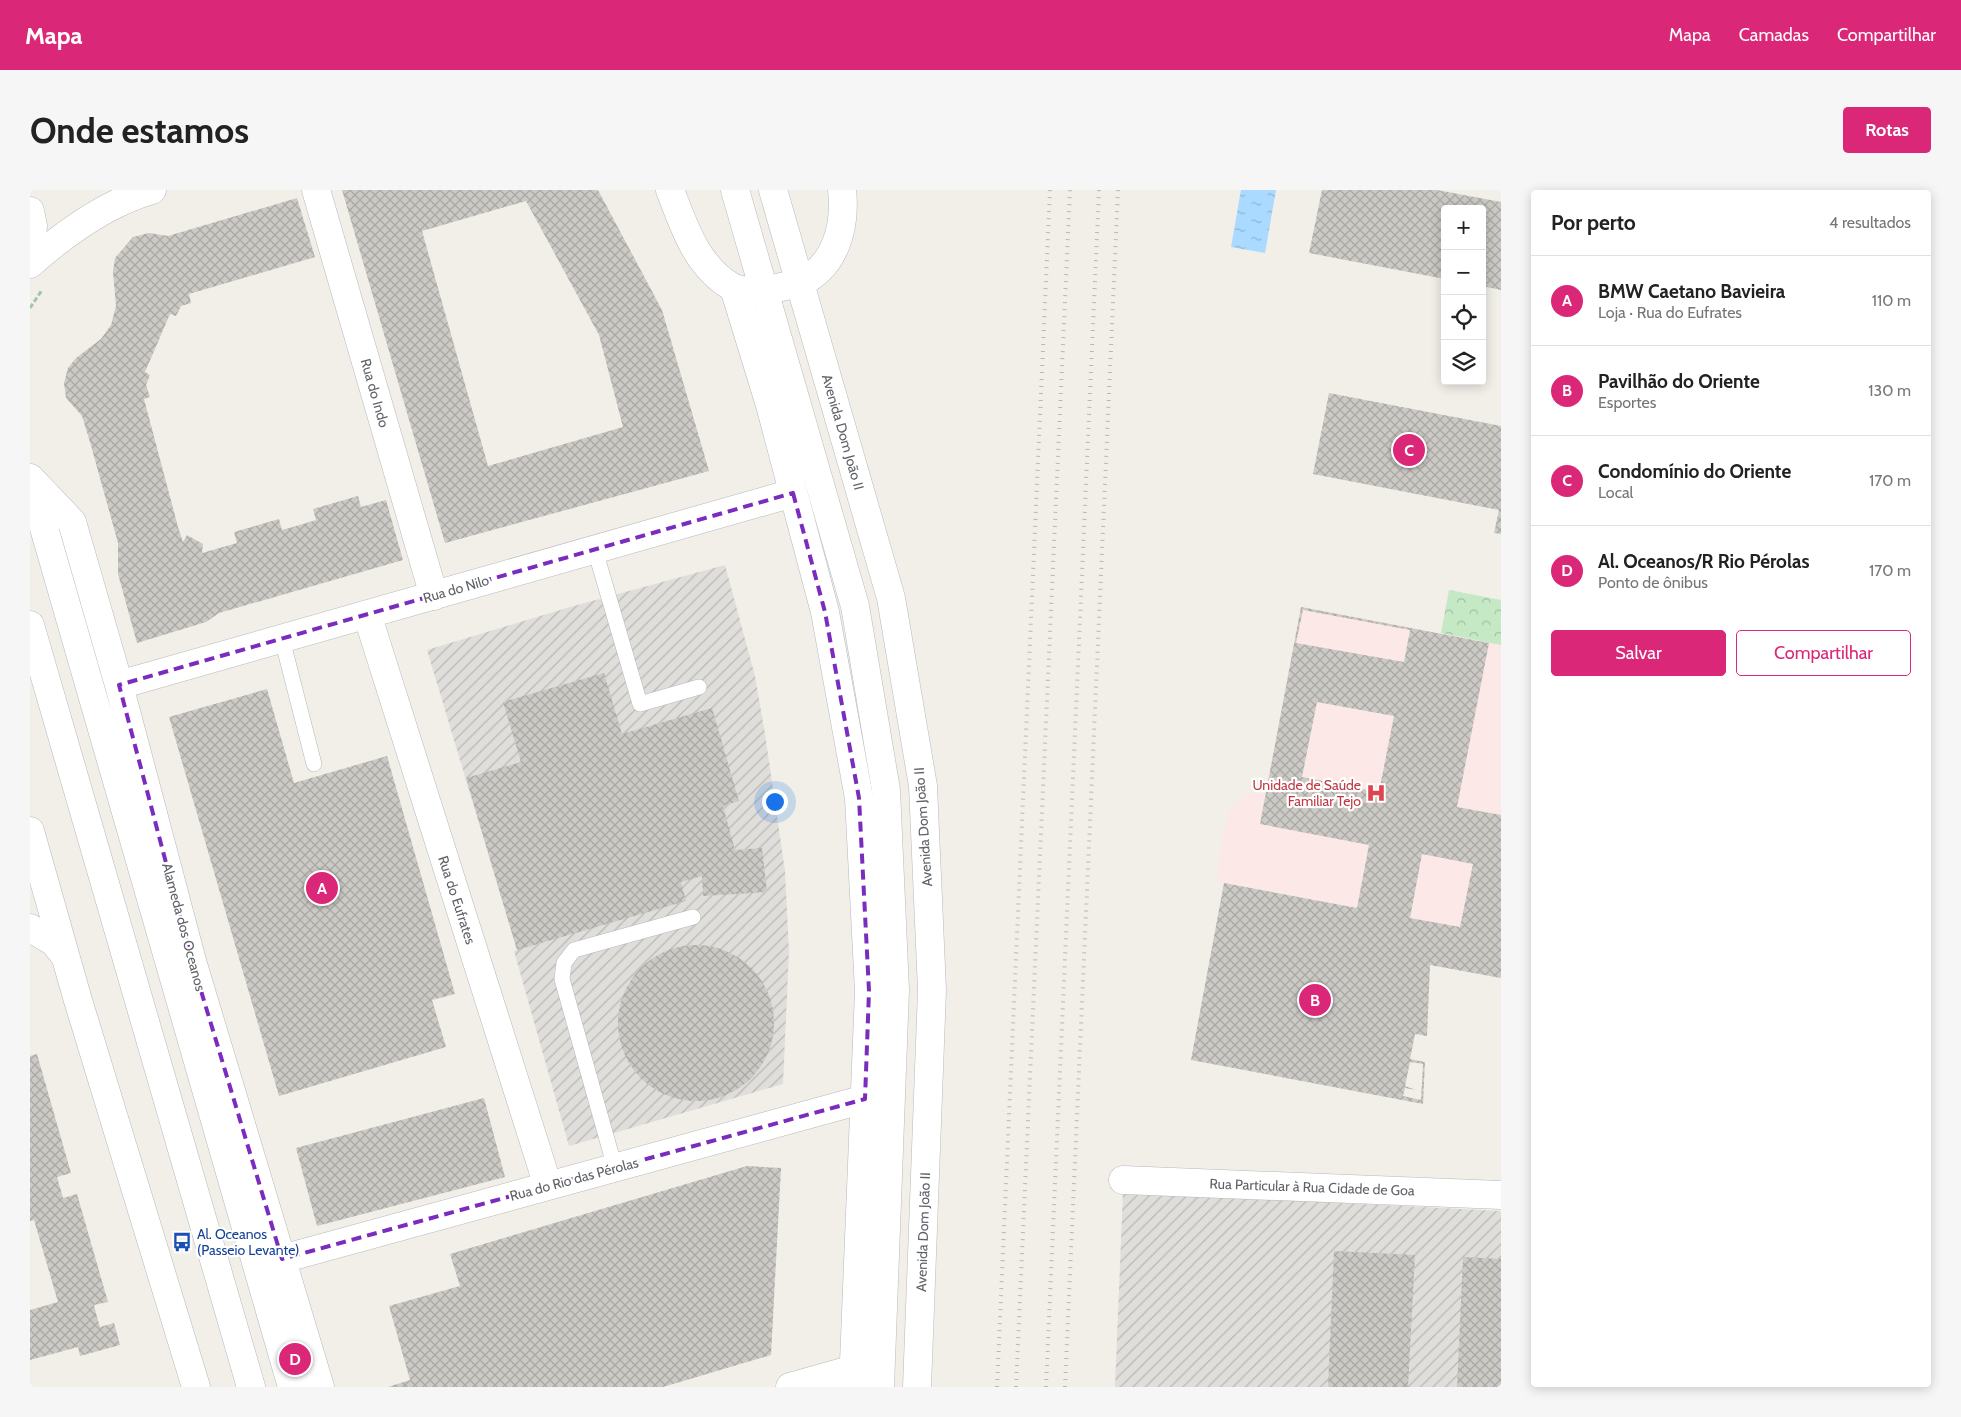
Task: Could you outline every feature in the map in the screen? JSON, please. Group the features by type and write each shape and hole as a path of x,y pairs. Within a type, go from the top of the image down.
{"street":[{"path":"30,264 57,240 106,209 134,195 152,190"},
{"name":"Rua do Indo","path":"316,190 434,596"},
{"path":"670,190 692,245 709,269 734,288 764,292 800,282 824,265 840,238 844,208 842,190"},
{"path":"735,190 854,606 886,790 895,990 880,1387"},
{"name":"Avenida Dom João II","path":"773,190 891,598 923,786 932,990 917,1387"},
{"path":"30,211 33,226 30,253"},
{"path":"734,288 770,405 825,612 859,798 869,991 854,1378 790,1387"},
{"name":"Alameda dos Oceanos","path":"30,478 72,522 119,685 192,961 320,1387"},
{"name":"Alameda dos Oceanos","path":"30,478 292,1387"},
{"name":"Rua do Nilo","path":"119,685 793,493"},
{"name":"Rua do Eufrates","path":"367,614 548,1186"},
{"path":"30,625 251,1387"},
{"path":"30,831 188,1385"},
{"path":"30,907 34,903 39,889 42,871"},
{"path":"30,928 54,942 66,958"},
{"name":"Rua do Rio das Pérolas","path":"282,1259 865,1099"},
{"name":"Rua Particular à Rua Cidade de Goa","path":"1124,1180 1501,1195"}],"lane":[{"path":"595,550 640,704 699,687"},
{"path":"282,639 314,764"},
{"path":"615,1168 562,979 564,962 574,950 693,917"}],"highlighted area":[{"path":"793,493 825,612 859,798 869,991 865,1099 282,1259 192,961 119,685"}],"shaded area":[{"path":"725,565 755,676 785,871 789,952 783,1084 569,1146 514,951 517,950 427,650 570,607"},
{"name":"Unidade de Saúde Familiar Tejo","path":"1301,607 1501,645 1501,978 1430,965 1437,923 1216,881 1224,831 1231,808 1247,794 1266,791"},
{"path":"1123,1192 1501,1211 1501,1387 1115,1387"}],"green space":[{"path":"1449,590 1501,600 1501,645 1441,633"}],"water":[{"path":"1241,190 1276,190 1265,253 1231,247"}],"building":[{"path":"342,190 598,190 662,310 709,471 445,543","holes":["526,201 599,335 623,427 488,466 422,231"]},
{"path":"1322,190 1437,190 1501,202 1501,290 1486,287 1486,205 1441,205 1441,278 1309,253"},
{"path":"297,198 315,257 189,294 191,303 181,306 176,316 170,314 145,372 150,375 146,385 150,397 144,399 178,527 183,542 187,535 203,544 202,553 237,543 234,532 279,519 282,530 293,527 316,520 313,509 358,496 361,507 386,500 403,560 219,613 206,622 137,643 118,574 118,543 90,442 82,416 66,398 64,383 68,368 76,358 101,339 111,325 116,306 113,272 115,258 133,237 149,233 168,236"},
{"path":"1329,393 1501,426 1501,534 1494,533 1499,510 1313,474"},
{"path":"1301,607 1489,643 1457,807 1501,815 1501,978 1430,965 1427,1036 1415,1034 1410,1059 1425,1062 1423,1104 1191,1060 1224,883 1357,908 1369,845 1260,824","holes":["1303,610 1410,630 1404,662 1296,643","1317,702 1394,716 1379,792 1302,777","1422,854 1473,864 1460,927 1410,918","1410,1062 1423,1064 1421,1100 1403,1096 1405,1088 1416,1090 1405,1086"]},
{"path":"604,673 622,734 712,708 739,801 723,806 735,850 762,848 767,892 703,896 702,876 681,882 686,901 517,950 466,778 521,762 503,702"},
{"path":"267,689 294,783 387,756 455,994 432,1000 446,1047 279,1096 169,717"},
{"path":"688,945 704,945 719,948 733,954 756,973 765,986 771,1000 774,1023 773,1038 765,1060 746,1083 733,1092 719,1098 704,1101 688,1101 673,1098 659,1092 636,1073 627,1060 621,1046 618,1031 618,1015 621,1000 627,986 646,963 659,954 673,948"},
{"path":"37,1054 71,1173 57,1177 63,1198 77,1194 108,1302 94,1305 97,1317 100,1327 114,1323 120,1345 80,1356 78,1347 30,1360 30,1310 58,1302 34,1220 30,1221 30,1056"},
{"path":"484,1098 505,1177 317,1226 296,1148"},
{"path":"747,1166 781,1168 771,1355 663,1387 388,1387 410,1380 389,1306 460,1286 450,1254"},
{"path":"1334,1251 1415,1255 1408,1387 1328,1387"},
{"path":"1463,1257 1501,1259 1501,1387 1457,1387"}],"railway":[{"path":"997,1387 1050,190"},
{"path":"1016,1387 1070,190"},
{"path":"1046,1387 1099,190"},
{"path":"1065,1387 1118,190"}],"place":[{"name":"Condomínio do Oriente","path":"1409,450"},
{"name":"Unidade de Saúde Familiar Tejo","path":"1376,793"},
{"name":"BMW Caetano Bavieira","path":"322,888"},
{"name":"Pavilhão do Oriente","path":"1315,1000"},
{"name":"Al. Oceanos (Passeio Levante)","path":"182,1242"},
{"name":"Al. Oceanos/R Rio Pérolas","path":"295,1359"}]}
